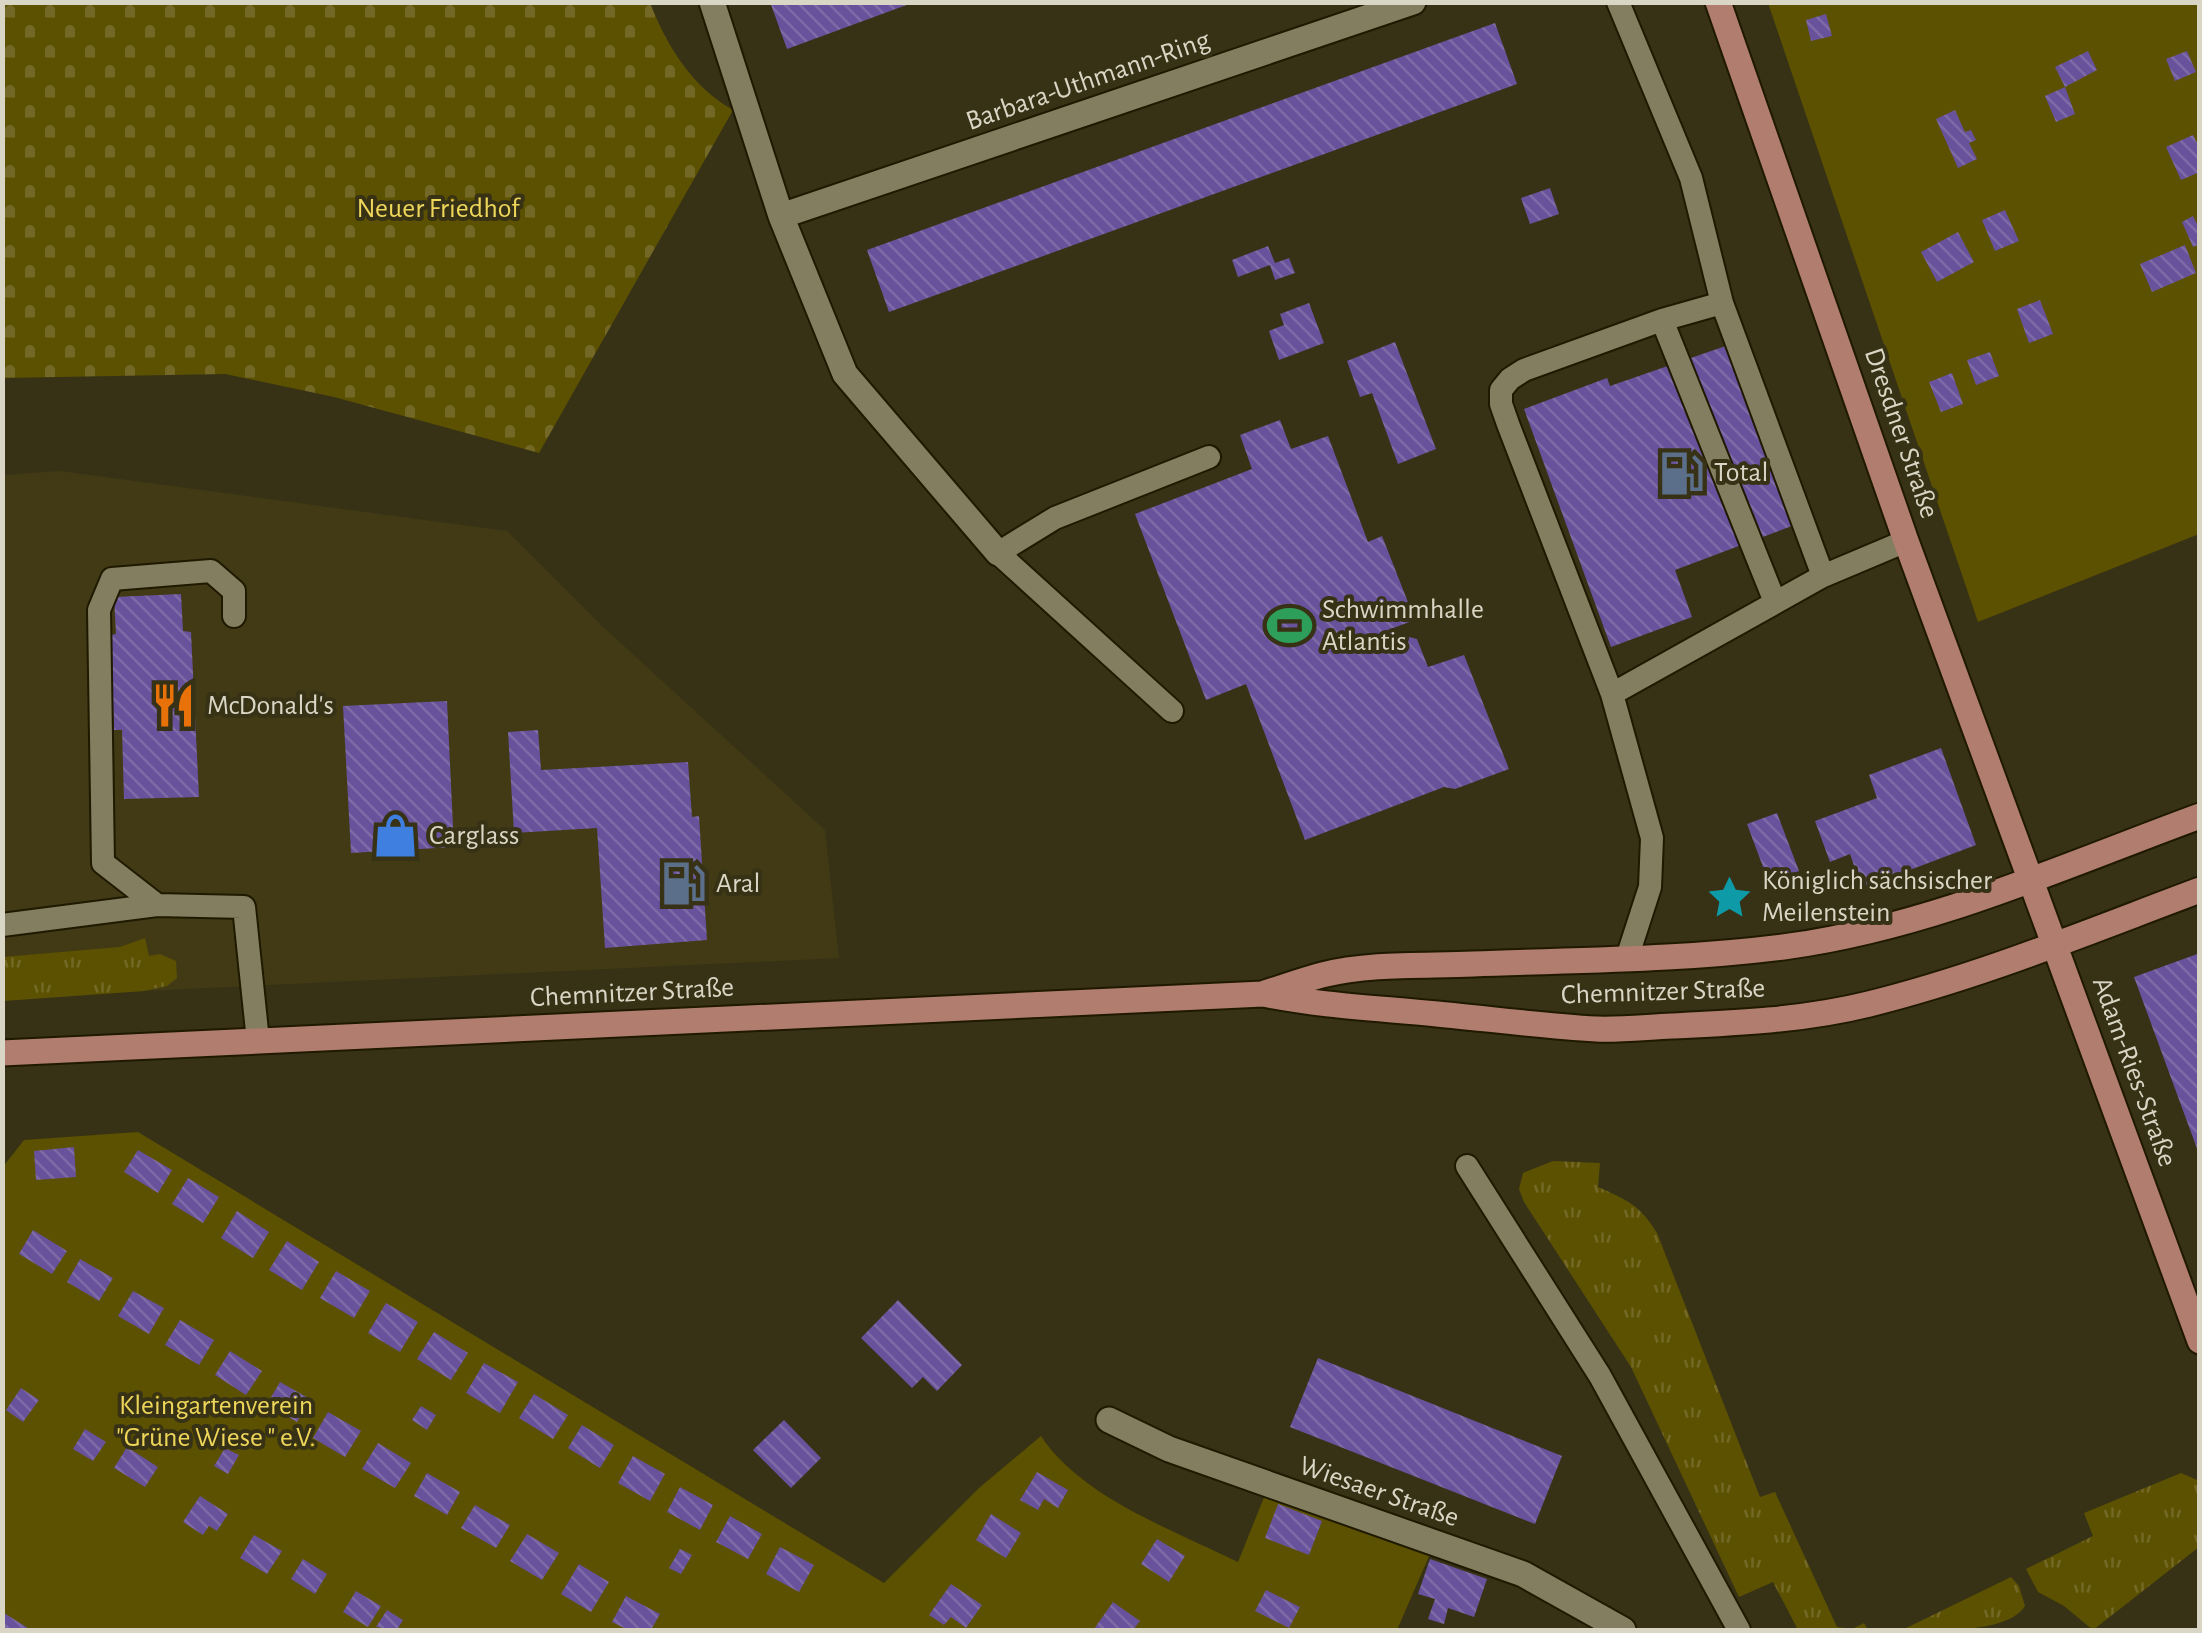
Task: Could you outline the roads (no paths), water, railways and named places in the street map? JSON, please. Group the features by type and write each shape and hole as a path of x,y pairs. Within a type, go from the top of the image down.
{"main road":[{"name":"Dresdner Straße","path":"1718,2 1906,541 2033,880"},
{"name":"Chemnitzer Straße","path":"1264,994 1325,974 1389,967 1713,954 1884,928 2033,880 2200,816"},
{"name":"Adam-Ries-Straße","path":"2033,880 2200,1341"},
{"name":"Chemnitzer Straße","path":"2,1053 1264,994 1323,1006 1511,1024 1602,1030 1706,1024 1800,1016 1865,1005 1932,987 2056,946 2200,890"}],"street":[{"path":"712,2 782,216 844,374 998,553"},
{"name":"Barbara-Uthmann-Ring","path":"782,216 1413,2"},
{"name":"Wiesaer Straße","path":"1109,1420 1169,1449 1524,1574 1623,1630"}],"lane":[{"path":"1618,2 1690,178 1722,303 1824,576"},
{"path":"1627,958 1650,887 1652,838 1612,694 1508,424 1501,390 1524,370 1662,320 1722,303"},
{"path":"1662,320 1775,602"},
{"path":"1172,711 998,553 1054,518 1209,456"},
{"path":"1612,694 1824,576 1906,541"},
{"path":"156,905 103,864 99,610 112,579 211,570 234,590 234,616"},
{"path":"2,925 156,905 244,907 258,1041"},
{"path":"1467,1166 1600,1376 1739,1630"}],"place":[{"name":"Total","path":"1681,473"},
{"name":"Schwimmhalle Atlantis","path":"1289,626"},
{"name":"McDonald's","path":"174,706"},
{"name":"Carglass","path":"396,836"},
{"name":"Aral","path":"683,884"},
{"name":"Königlich sächsischer Meilenstein","path":"1729,897"}],"park label":[{"name":"Neuer Friedhof","path":"438,209"},
{"name":"Kleingartenverein \"Grüne Wiese \" e.V.","path":"216,1422"}]}
